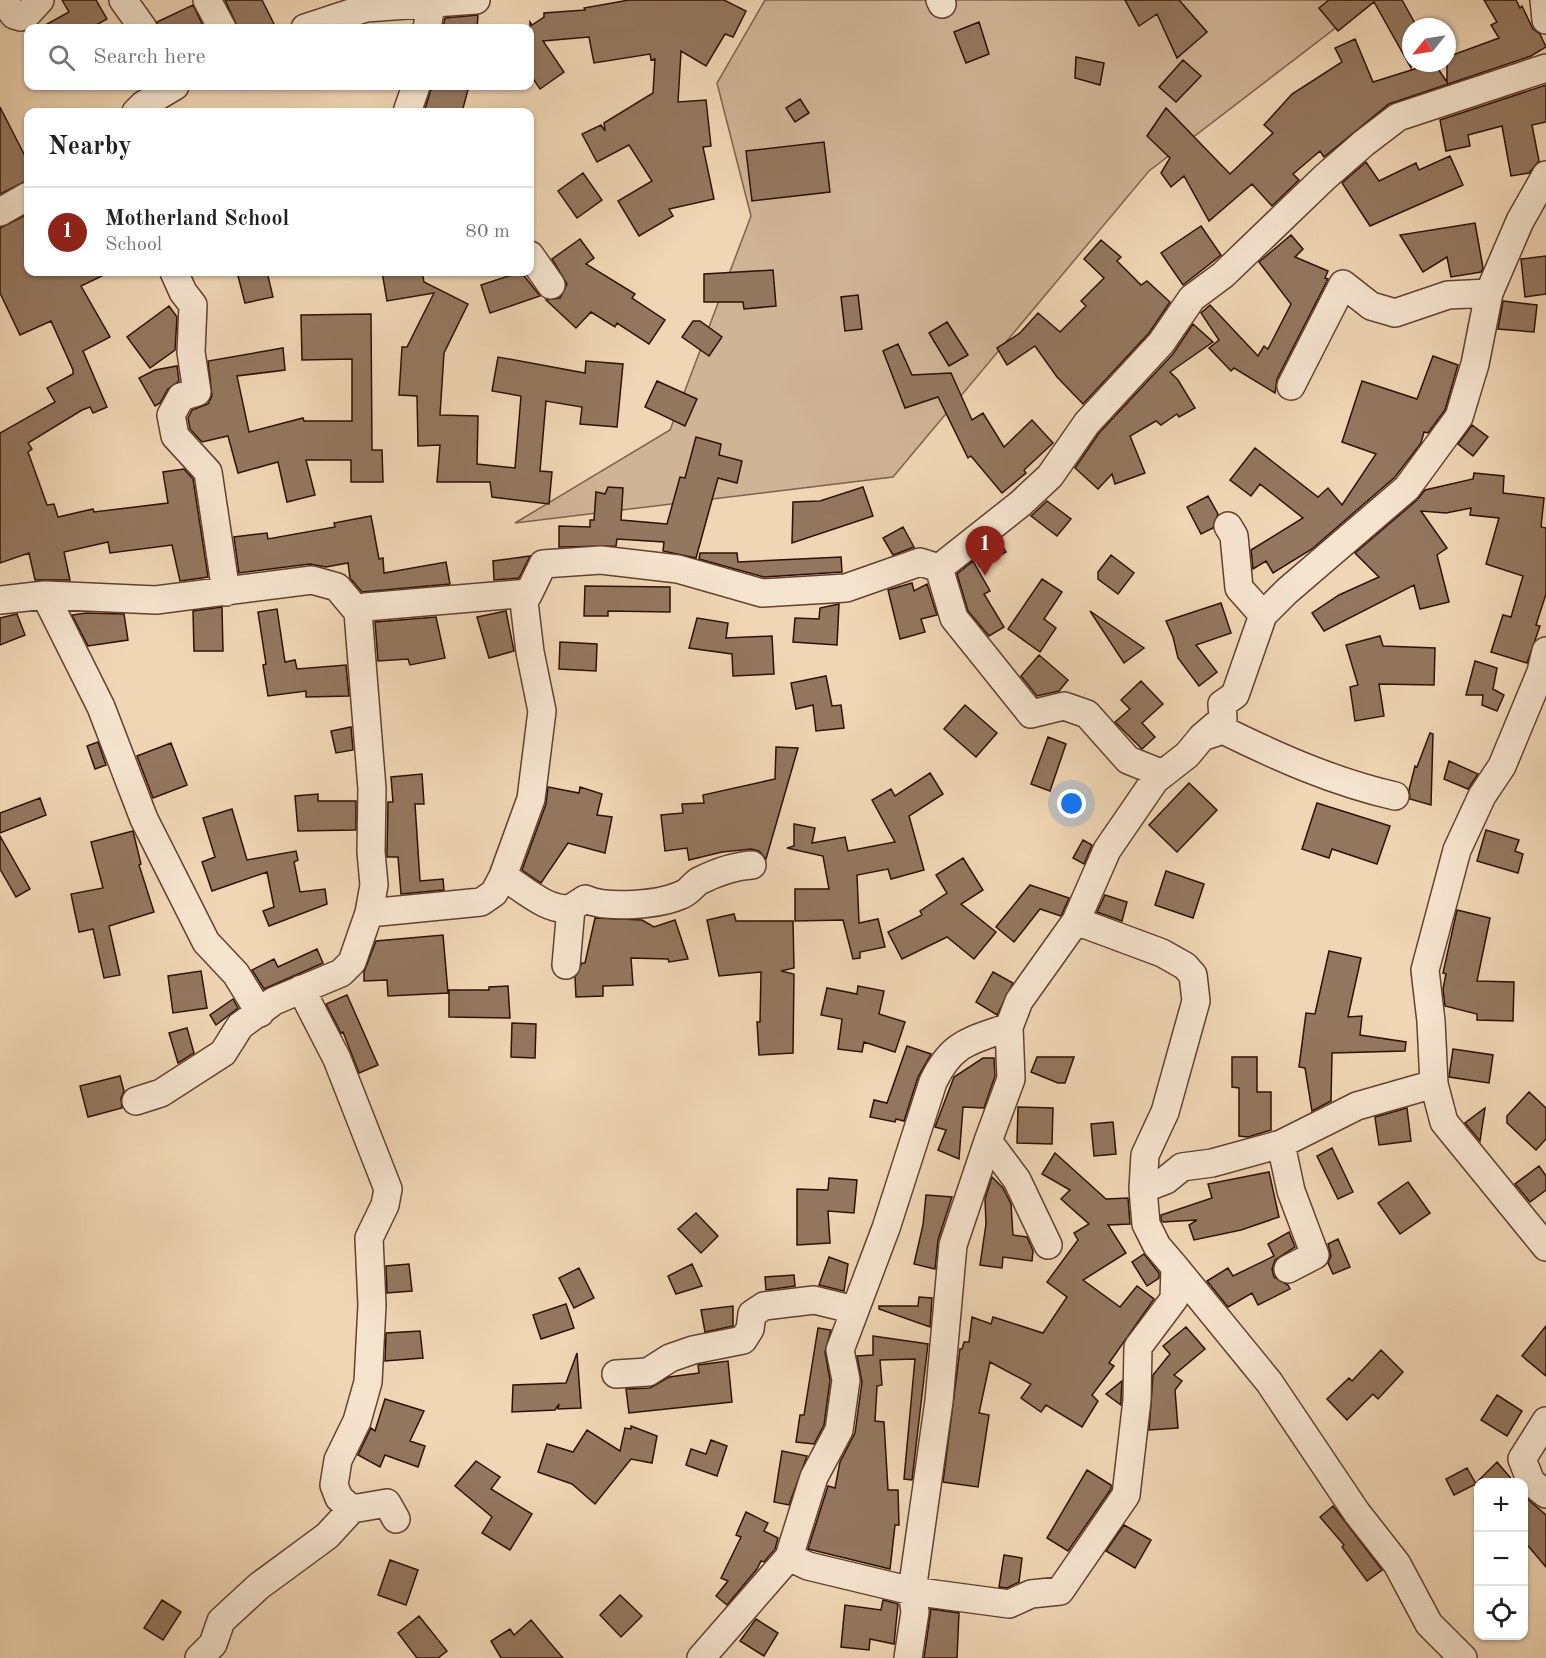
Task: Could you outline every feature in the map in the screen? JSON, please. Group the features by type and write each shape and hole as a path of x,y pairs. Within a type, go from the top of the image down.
{"street":[{"path":"3,0 14,15 21,17 40,0"},
{"path":"123,0 140,24"},
{"path":"207,0 220,24"},
{"path":"316,24 366,8 430,11 476,0"},
{"path":"1544,0 1546,20"},
{"path":"939,568 1020,504 1050,476 1088,423 1161,343 1192,298 1223,275 1325,177 1364,143 1398,117 1546,68"},
{"path":"140,108 168,90"},
{"path":"408,108 415,90"},
{"path":"908,1658 915,1612 912,1591 939,1401 952,1245 1011,1079 1009,1027 1019,1001 1076,921 1107,850 1155,780 1187,755 1202,736 1223,719 1222,704 1235,695 1263,615 1287,591 1407,488 1459,417 1475,364 1489,292 1520,221 1546,176"},
{"path":"0,212 24,197"},
{"path":"534,261 551,285"},
{"path":"176,276 183,292 193,305 191,352 197,392 181,397 171,416 175,436 208,472 226,592"},
{"path":"1291,386 1343,284 1371,306 1395,313 1448,295 1489,292"},
{"path":"1228,526 1234,536 1239,588 1263,615"},
{"path":"369,913 481,902 494,893 503,876 531,799 542,711 530,652 524,602 543,564 601,560 678,569 762,593 846,588 920,562 939,568"},
{"path":"939,568 954,618 1031,714 1064,706 1087,714 1128,760 1163,774"},
{"path":"0,600 45,595 156,600 312,580 337,587 358,612 372,789 370,852 374,885 369,913 352,962 341,973 274,1001 240,1026 223,1053 161,1093 136,1101"},
{"path":"358,612 364,607 529,593"},
{"path":"45,595 101,707 144,819 206,942 236,974 260,1013"},
{"path":"1544,666 1502,766 1482,796 1457,850 1425,970 1431,1021 1434,1084 1444,1122 1546,1247"},
{"path":"1202,736 1223,730 1299,766 1336,780 1395,796"},
{"path":"503,876 540,900 562,910 585,899 605,903 664,900 683,895 699,882 723,871 752,865"},
{"path":"566,965 570,908"},
{"path":"1076,921 1176,960 1193,975 1196,1001 1182,1056 1165,1112 1146,1155 1143,1189 1146,1224 1157,1246 1269,1382 1328,1470 1397,1564 1429,1624 1462,1658"},
{"path":"301,988 336,1059 388,1189 385,1205 369,1238 372,1305 368,1382 357,1421 338,1460 334,1485 339,1497 352,1509"},
{"path":"701,1658 789,1557 814,1478 839,1430 846,1380 840,1350 893,1208 933,1082 944,1060 966,1042 1009,1027"},
{"path":"1143,1189 1166,1180 1182,1167 1212,1163 1281,1144 1357,1106 1434,1084"},
{"path":"988,1141 1017,1180 1048,1245"},
{"path":"1281,1144 1291,1191 1315,1255 1288,1269"},
{"path":"789,1557 808,1566 912,1591 1009,1604 1031,1594 1060,1591 1126,1495 1137,1400 1138,1347 1174,1299 1176,1267"},
{"path":"616,1374 648,1371 670,1358 693,1350 742,1340 750,1329 752,1314 764,1306 814,1300 855,1310"},
{"path":"1546,1421 1522,1459 1531,1482 1546,1494"},
{"path":"199,1658 213,1644 221,1621 259,1587 327,1536 352,1509 387,1503 396,1519"}],"shaded area":[{"path":"765,0 1372,0 1149,171 893,477 515,523 670,430 751,216 717,83"}],"building":[{"path":"62,0 96,0 107,19 98,24 47,24 69,12"},
{"path":"225,0 262,0 274,24 236,24"},
{"path":"629,0 724,0 746,11 733,37 725,34 706,66 681,51 678,102 706,100 711,146 703,147 714,199 669,209 673,216 639,236 618,201 652,181 629,145 597,162 582,134 601,125 605,131 604,123 653,93 655,59 651,60 650,54 594,63 589,37 543,41 564,72 540,89 534,80 534,24 544,17 544,13 585,10 584,8"},
{"path":"1125,0 1179,0 1207,32 1177,58 1157,14 1139,26"},
{"path":"1329,0 1402,0 1412,18 1402,18 1402,52 1374,2 1338,31 1319,8"},
{"path":"1484,0 1516,0 1520,8 1522,6 1533,29 1540,34 1546,47 1531,56 1389,104 1324,157 1320,151 1293,174 1299,180 1272,206 1252,184 1209,221 1184,176 1171,187 1161,173 1170,158 1147,136 1166,108 1230,174 1273,133 1264,125 1292,94 1342,62 1335,48 1355,39 1373,82 1405,72 1440,72 1447,82 1447,72 1456,72 1456,54 1499,38 1491,25 1497,22"},
{"path":"193,5 202,24 157,24 157,22"},
{"path":"478,15 477,24 444,24 445,18"},
{"path":"979,22 989,54 966,63 954,32"},
{"path":"1076,57 1104,63 1100,85 1075,78"},
{"path":"1183,60 1201,76 1176,102 1159,87"},
{"path":"1546,85 1546,122 1532,125 1539,161 1529,173 1511,176 1502,126 1468,135 1470,146 1446,151 1440,120"},
{"path":"431,90 468,90 463,108 425,108"},
{"path":"800,99 809,113 795,122 786,108"},
{"path":"0,107 24,154 24,182 0,194"},
{"path":"824,142 830,192 752,201 746,151"},
{"path":"1450,156 1463,185 1370,226 1342,183 1366,162 1379,181 1416,163 1419,170"},
{"path":"583,173 602,200 577,218 558,191"},
{"path":"24,216 24,276 102,276 81,286 110,337 83,351 107,407 93,413 90,407 82,410 28,443 32,449 28,452 47,505 54,504 58,517 93,509 94,512 168,503 163,472 184,469 193,479 208,577 180,581 172,545 110,553 108,542 64,552 70,580 35,580 29,553 0,563 0,433 55,402 47,388 73,374 73,370 51,321 20,335 0,293 0,228"},
{"path":"1475,223 1483,268 1481,272 1451,277 1447,257 1423,272 1400,235"},
{"path":"1201,226 1221,255 1183,285 1161,253"},
{"path":"1291,235 1303,249 1295,257 1328,271 1325,278 1328,279 1277,379 1275,393 1234,368 1231,371 1209,348 1219,340 1201,313 1210,305 1258,356 1264,346 1268,349 1291,304 1259,262"},
{"path":"580,239 594,258 586,264 635,294 632,298 665,320 649,344 617,323 615,327 591,312 576,328 546,300 560,298 567,284 552,259"},
{"path":"1101,240 1121,257 1117,261 1141,285 1147,281 1170,302 1149,333 1083,404 1057,377 1035,346 1007,365 997,348 1020,333 1038,313 1060,332 1086,306 1081,301 1104,278 1084,259"},
{"path":"1546,256 1546,294 1525,297 1521,259"},
{"path":"773,270 776,306 744,309 743,302 704,302 704,274"},
{"path":"238,276 268,276 273,297 245,303"},
{"path":"383,276 423,276 424,282 468,304 444,353 440,415 478,416 477,464 515,468 521,396 492,391 498,357 585,373 586,361 623,364 617,427 580,424 582,407 546,401 540,471 552,472 549,504 492,497 490,482 437,482 440,445 418,446 417,396 399,395 402,347 407,347 434,293 387,301"},
{"path":"509,276 524,276 540,296 490,313 481,285"},
{"path":"858,295 862,329 845,331 841,297"},
{"path":"1503,301 1537,305 1534,332 1498,329"},
{"path":"169,306 177,317 175,350 150,368 127,337"},
{"path":"371,314 372,450 382,450 383,482 351,482 351,460 306,460 315,495 287,502 278,462 238,473 228,436 202,442 190,429 188,418 192,410 208,404 212,396 208,361 283,348 285,370 237,376 249,432 303,418 304,421 352,421 352,359 302,360 301,315"},
{"path":"693,321 700,321 722,337 709,356 682,337"},
{"path":"947,322 968,355 949,366 929,333"},
{"path":"1193,324 1213,342 1170,372 1178,380 1195,408 1179,417 1177,414 1161,425 1156,421 1130,436 1145,473 1115,484 1112,474 1098,489 1075,468 1099,433 1173,354"},
{"path":"898,344 912,375 951,373 972,420 983,413 1004,447 1032,420 1053,443 1024,470 1026,473 1002,493 971,456 968,458 938,397 905,408 883,351"},
{"path":"1433,356 1458,365 1445,410 1428,433 1424,432 1421,443 1395,477 1312,549 1273,573 1266,561 1253,569 1251,550 1303,518 1260,484 1251,496 1230,480 1255,448 1318,497 1328,488 1342,505 1376,454 1342,442 1362,381 1417,399"},
{"path":"177,366 179,381 168,389 160,403 155,406 139,378 155,370"},
{"path":"657,381 697,399 685,426 645,407"},
{"path":"1472,425 1488,437 1473,456 1458,444"},
{"path":"696,437 721,444 719,455 742,461 737,483 718,478 696,558 663,551 664,542 617,539 616,546 559,547 559,526 590,527 590,520 594,520 596,492 605,494 608,487 623,488 621,520 667,524 680,477 685,478"},
{"path":"1474,473 1504,476 1503,493 1544,498 1541,527 1546,528 1546,594 1536,625 1540,626 1527,663 1491,652 1503,615 1511,617 1523,576 1486,564 1499,518 1470,515 1471,508 1446,513 1421,511 1447,548 1437,555 1449,602 1420,609 1414,585 1324,631 1312,613 1339,595 1379,577 1355,553 1417,500 1425,490 1473,479"},
{"path":"863,487 873,516 792,543 793,502 820,501"},
{"path":"1208,496 1218,514 1213,528 1201,534 1187,507"},
{"path":"1047,501 1071,519 1057,536 1031,516"},
{"path":"371,516 379,559 383,558 384,573 446,562 450,584 362,592 350,578 348,563 326,567 310,564 239,573 234,537 267,533 268,539 335,527 334,523"},
{"path":"903,527 914,547 893,555 883,538"},
{"path":"999,540 1006,552 980,567 975,559"},
{"path":"700,553 737,553 738,562 841,557 842,572 764,577 699,559"},
{"path":"1111,555 1134,573 1118,594 1098,579 1098,572"},
{"path":"530,556 519,578 494,580 493,561"},
{"path":"973,561 990,591 984,594 1004,627 989,636 968,611 957,574"},
{"path":"1042,579 1062,592 1044,619 1056,628 1040,652 1008,629"},
{"path":"912,583 914,591 927,584 937,615 921,619 925,632 900,639 888,590"},
{"path":"585,586 670,587 670,612 608,611 608,616 584,616"},
{"path":"1221,603 1231,633 1196,645 1217,672 1199,686 1178,658 1166,621"},
{"path":"839,604 837,645 793,642 795,618 819,619 820,608"},
{"path":"222,607 223,651 194,651 193,611"},
{"path":"277,609 285,662 295,660 297,669 346,665 349,696 306,697 306,691 268,696 258,612"},
{"path":"506,611 514,651 489,658 477,617"},
{"path":"1090,611 1144,648 1124,663"},
{"path":"17,614 25,635 0,645 0,618"},
{"path":"124,614 128,640 88,646 72,615"},
{"path":"436,617 445,658 410,665 408,659 378,661 375,622"},
{"path":"697,618 728,623 726,638 772,636 774,674 733,676 732,654 689,648"},
{"path":"1380,636 1383,646 1435,648 1434,685 1379,684 1384,716 1355,721 1350,687 1358,685 1346,645"},
{"path":"560,642 597,644 596,671 559,669"},
{"path":"1039,655 1068,680 1059,691 1037,696 1021,676"},
{"path":"1475,661 1497,668 1493,689 1504,695 1497,711 1482,705 1483,695 1466,695"},
{"path":"826,676 832,706 841,705 844,728 816,731 813,705 796,709 791,683"},
{"path":"1141,681 1163,704 1142,723 1155,737 1142,749 1115,722 1130,709 1121,700"},
{"path":"965,705 997,733 976,757 944,729"},
{"path":"351,727 353,750 336,753 331,731"},
{"path":"1430,733 1433,734 1431,805 1410,799 1409,790 1415,766 1417,767"},
{"path":"1048,737 1066,744 1050,791 1031,784"},
{"path":"98,742 106,765 95,769 87,746"},
{"path":"171,743 187,785 153,798 137,756"},
{"path":"776,747 798,748 766,859 759,851 751,849 722,852 689,860 687,848 665,851 661,815 683,813 682,804 704,803 703,795 775,779"},
{"path":"1449,761 1478,774 1468,789 1444,779"},
{"path":"930,773 943,794 909,816 924,870 891,879 888,869 857,875 859,923 878,919 885,947 860,952 860,958 853,959 843,920 795,921 795,889 829,889 823,856 787,848 794,846 794,824 815,828 812,843 845,837 848,851 895,842 872,800 891,789 895,796"},
{"path":"422,774 424,804 415,804 420,881 443,879 444,890 401,894 398,857 387,857 388,802 393,802 391,777"},
{"path":"1189,783 1217,810 1177,852 1149,825"},
{"path":"548,787 579,793 580,787 602,794 597,815 612,817 605,853 568,843 541,883 522,870 546,804"},
{"path":"318,794 318,801 356,801 356,830 298,831 295,796"},
{"path":"40,798 46,815 0,833 0,813"},
{"path":"1317,803 1390,826 1377,864 1332,849 1329,858 1302,849"},
{"path":"232,809 247,860 296,851 298,860 294,862 300,892 325,889 327,904 269,926 263,911 274,907 267,872 212,891 202,862 215,857 203,818"},
{"path":"1486,830 1519,840 1515,851 1523,854 1518,873 1477,861"},
{"path":"133,831 141,864 139,865 154,912 109,926 120,975 104,978 93,929 79,932 71,894 103,888 91,842"},
{"path":"0,836 30,889 16,897 0,869"},
{"path":"1083,840 1092,845 1084,864 1073,858"},
{"path":"963,858 983,890 961,904 996,932 974,959 947,937 902,959 888,932 922,915 920,911 947,893 936,875"},
{"path":"1166,871 1204,884 1193,918 1155,905"},
{"path":"1030,885 1069,898 1061,916 1040,909 1014,942 996,927"},
{"path":"1105,895 1127,902 1122,921 1097,912"},
{"path":"1457,910 1490,918 1477,981 1514,982 1513,1021 1477,1020 1477,1014 1445,1006 1443,989 1446,974 1443,973"},
{"path":"734,914 736,921 793,921 794,968 781,971 794,974 793,1053 759,1055 757,1022 760,1022 761,972 719,976 707,920"},
{"path":"595,918 642,920 654,927 675,920 688,959 669,962 668,959 631,958 633,985 603,986 603,996 576,997 575,977 582,963 585,963"},
{"path":"443,935 448,993 388,996 387,980 364,981 364,972 376,941"},
{"path":"317,949 323,963 264,989 252,970 274,959 278,967"},
{"path":"1329,951 1361,958 1348,1017 1362,1016 1360,1035 1406,1042 1405,1051 1332,1053 1331,1101 1312,1111 1305,1068 1299,1067 1306,1013 1315,1014"},
{"path":"201,971 207,1008 173,1013 168,976"},
{"path":"993,972 1013,983 997,1015 976,1002"},
{"path":"508,986 510,1018 449,1017 449,990 489,990 489,987"},
{"path":"858,986 884,991 879,1014 905,1022 895,1052 864,1042 862,1052 838,1049 842,1019 821,1015 827,988 857,994"},
{"path":"347,995 378,1065 359,1073 343,1032 341,1033 326,1004"},
{"path":"233,999 238,1008 216,1025 210,1015"},
{"path":"512,1023 536,1024 535,1058 511,1057"},
{"path":"187,1028 194,1053 178,1063 169,1033"},
{"path":"907,1046 931,1054 918,1077 904,1121 896,1119 895,1122 870,1117 874,1100 887,1103"},
{"path":"1453,1049 1493,1055 1489,1083 1449,1077"},
{"path":"1037,1057 1074,1057 1065,1083 1058,1083 1031,1072"},
{"path":"1232,1057 1257,1057 1257,1092 1271,1092 1271,1130 1248,1137 1239,1136 1239,1088 1232,1087"},
{"path":"983,1058 994,1058 995,1076 984,1108 963,1107 959,1159 938,1150 946,1130 935,1127 954,1077"},
{"path":"120,1076 124,1091 121,1098 122,1108 88,1117 80,1086"},
{"path":"1529,1092 1546,1108 1546,1139 1536,1150 1507,1123 1507,1116"},
{"path":"1018,1107 1053,1108 1052,1144 1017,1143"},
{"path":"1407,1108 1411,1141 1379,1145 1375,1117"},
{"path":"1485,1108 1480,1141 1465,1123"},
{"path":"1113,1122 1116,1154 1094,1156 1091,1124"},
{"path":"1332,1148 1353,1192 1338,1199 1317,1156"},
{"path":"1055,1153 1106,1199 1128,1198 1130,1224 1108,1225 1126,1253 1083,1280 1120,1307 1137,1286 1154,1299 1109,1363 1114,1366 1092,1395 1098,1401 1082,1427 1046,1405 1041,1412 1021,1398 1031,1384 990,1362 979,1413 989,1415 978,1487 943,1482 960,1349 964,1342 969,1342 972,1317 991,1324 993,1317 1043,1333 1067,1297 1047,1282 1078,1240 1074,1233 1089,1224 1061,1199 1070,1190 1042,1174"},
{"path":"1539,1166 1546,1176 1546,1190 1530,1202 1515,1184"},
{"path":"1269,1172 1279,1217 1241,1230 1194,1240 1189,1225 1197,1220 1163,1222 1161,1220 1161,1215 1212,1198 1208,1184"},
{"path":"992,1177 1003,1188 1011,1204 1013,1235 1027,1237 1033,1251 1032,1261 1003,1257 1002,1268 980,1265 986,1224 985,1199"},
{"path":"829,1178 857,1180 854,1213 828,1211 830,1243 797,1245 797,1189 828,1190"},
{"path":"1408,1182 1430,1213 1400,1234 1378,1203"},
{"path":"926,1195 952,1197 938,1240 935,1269 914,1264 923,1225"},
{"path":"696,1213 718,1236 701,1253 678,1229"},
{"path":"1289,1232 1295,1247 1275,1260 1272,1269 1274,1277 1288,1285 1290,1289 1258,1305 1252,1293 1228,1307 1207,1281 1228,1268 1233,1276 1274,1256 1268,1244"},
{"path":"1338,1239 1350,1267 1333,1274 1328,1263 1331,1256 1328,1244"},
{"path":"1144,1254 1159,1273 1159,1278 1147,1286 1132,1262"},
{"path":"829,1257 848,1264 844,1291 819,1285"},
{"path":"409,1264 412,1291 387,1293 386,1266"},
{"path":"692,1264 702,1286 676,1294 668,1276"},
{"path":"579,1268 594,1298 574,1308 559,1278"},
{"path":"794,1275 795,1286 766,1290 765,1277"},
{"path":"919,1297 932,1298 930,1327 879,1309 879,1306 918,1306"},
{"path":"566,1304 574,1328 541,1339 533,1315"},
{"path":"733,1306 733,1326 705,1332 701,1310"},
{"path":"1546,1326 1546,1376 1522,1356"},
{"path":"1186,1327 1205,1349 1174,1375 1182,1381 1175,1390 1178,1428 1149,1430 1153,1375 1170,1354 1163,1346"},
{"path":"818,1328 831,1330 825,1352 830,1380 824,1425 814,1444 796,1442 800,1415 804,1415"},
{"path":"420,1331 423,1358 385,1361 386,1333"},
{"path":"873,1336 928,1344 912,1480 904,1479 915,1359 880,1360 882,1385 877,1386 875,1421 884,1422 888,1490 898,1490 899,1525 895,1525 890,1569 808,1549 828,1486 835,1488 840,1462 855,1433 862,1382 857,1356 873,1355"},
{"path":"1381,1350 1403,1372 1378,1399 1373,1394 1347,1420 1327,1399 1349,1378 1352,1381"},
{"path":"577,1353 581,1408 558,1409 559,1404 555,1410 512,1412 513,1385 566,1383"},
{"path":"728,1361 732,1402 629,1413 626,1389 650,1388 669,1377 699,1373 698,1365"},
{"path":"1122,1381 1121,1399 1121,1405 1106,1394"},
{"path":"1497,1395 1522,1411 1507,1436 1481,1420"},
{"path":"385,1399 424,1411 410,1441 425,1446 418,1467 385,1455 380,1467 358,1455 371,1428 375,1431"},
{"path":"631,1426 657,1436 652,1463 631,1459 595,1504 572,1484 538,1472 547,1444 573,1452 587,1430 620,1451 625,1428 631,1429"},
{"path":"711,1440 727,1446 717,1476 686,1465 691,1449 706,1454"},
{"path":"782,1451 807,1456 789,1505 774,1502"},
{"path":"476,1461 500,1477 491,1489 532,1514 510,1550 482,1533 492,1517 455,1486"},
{"path":"1497,1462 1511,1478 1481,1478"},
{"path":"1467,1468 1474,1485 1454,1495 1446,1479"},
{"path":"1087,1470 1111,1485 1111,1489 1068,1551 1047,1538"},
{"path":"1528,1499 1546,1515 1546,1567 1528,1546"},
{"path":"1333,1506 1382,1570 1367,1581 1342,1547 1344,1545 1320,1517"},
{"path":"746,1512 768,1523 764,1531 778,1538 775,1549 764,1562 761,1561 727,1605 716,1596 728,1581 721,1578 741,1537 736,1535"},
{"path":"1124,1525 1151,1540 1135,1568 1106,1551"},
{"path":"1004,1555 1022,1558 1019,1582 1007,1588 999,1587"},
{"path":"390,1560 418,1570 406,1605 378,1595"},
{"path":"620,1595 642,1616 621,1637 600,1615"},
{"path":"162,1600 181,1612 163,1640 144,1628"},
{"path":"883,1600 898,1604 894,1644 870,1639 869,1650 841,1647 845,1605 881,1610"},
{"path":"931,1609 959,1613 957,1658 924,1658"},
{"path":"419,1616 447,1651 438,1658 417,1658 398,1633"},
{"path":"756,1619 778,1633 764,1656 740,1641"},
{"path":"531,1620 563,1658 501,1658 491,1641 510,1629 514,1635"}],"place":[{"name":"Motherland School","path":"985,576"}]}
